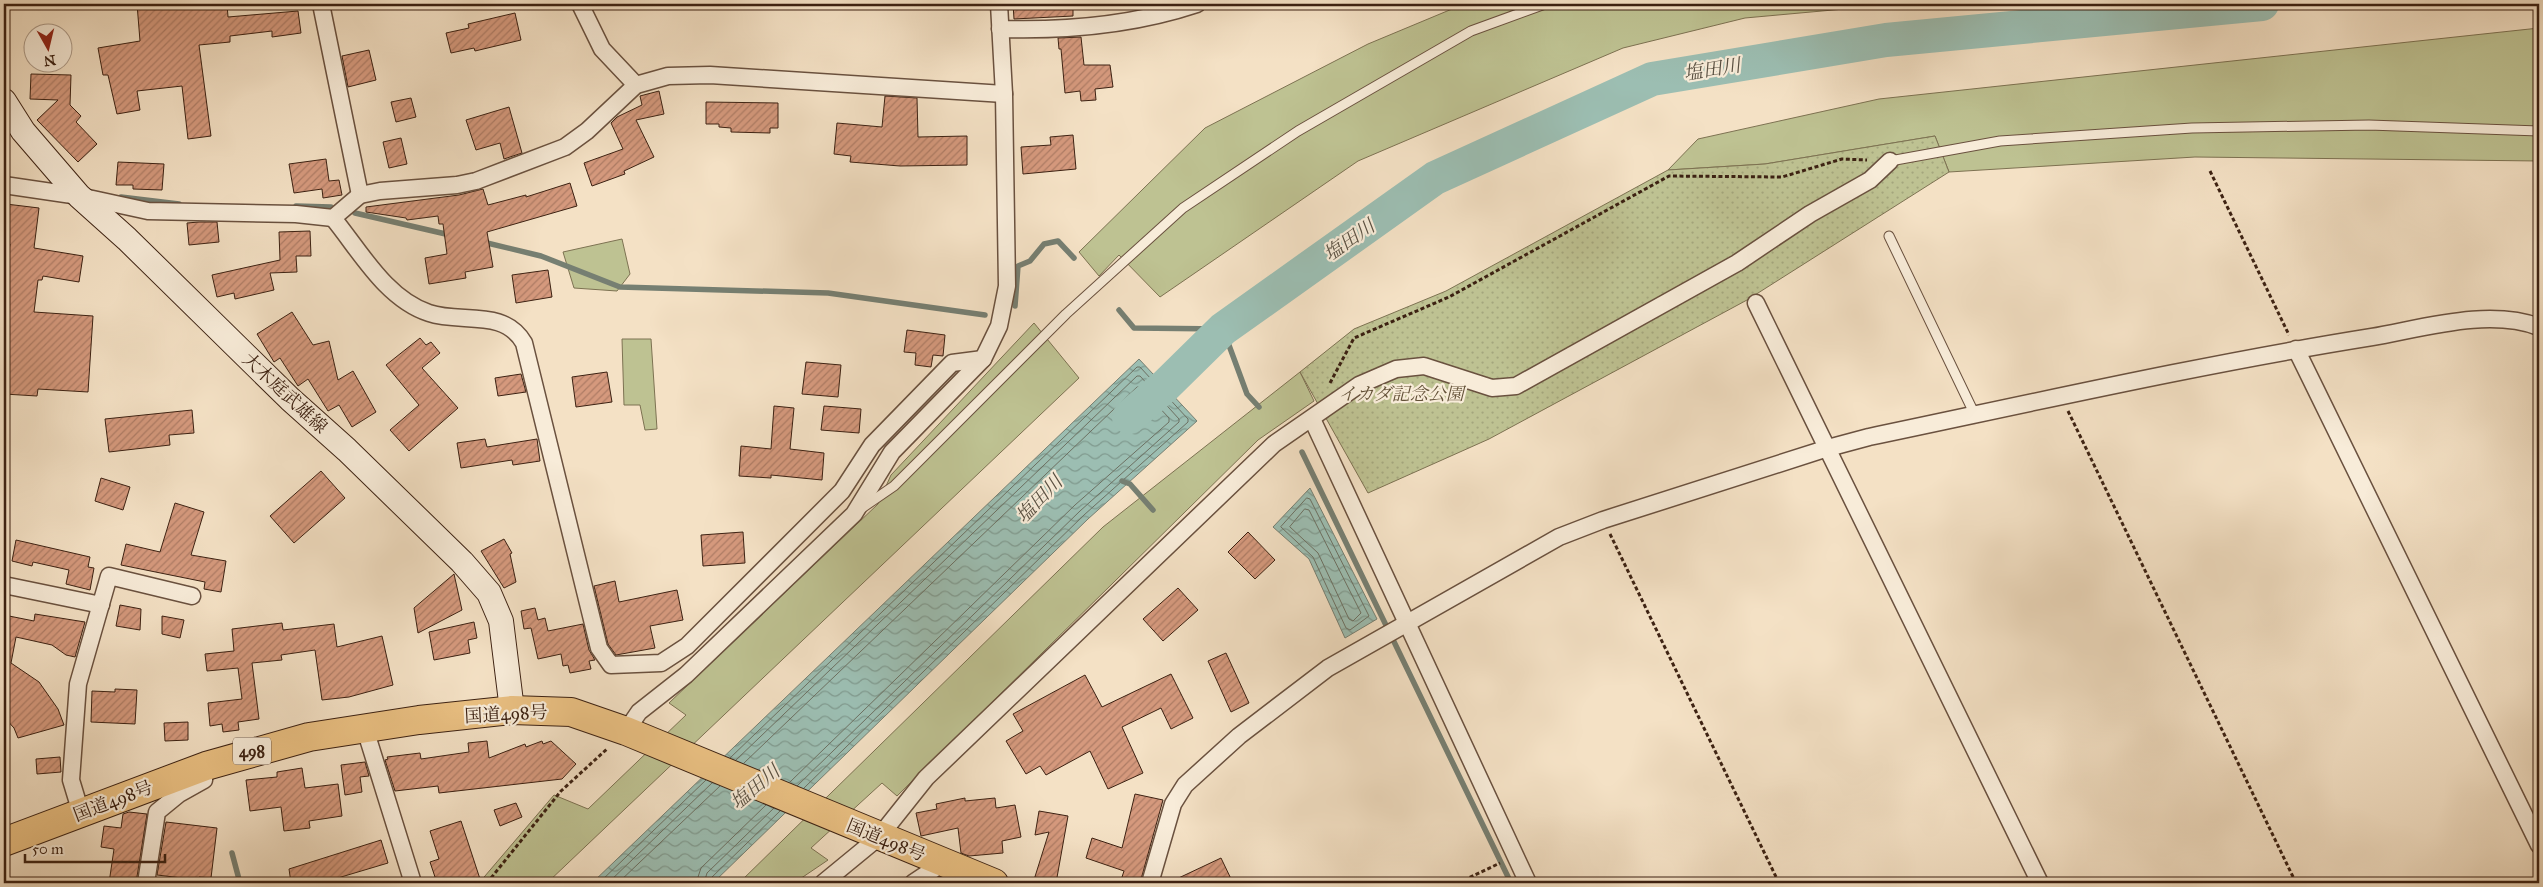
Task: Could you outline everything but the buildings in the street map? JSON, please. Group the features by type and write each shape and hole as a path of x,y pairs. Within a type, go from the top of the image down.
{"highway":[{"name":"国道498号","path":"4,842 206,766 300,740 365,728 512,710 571,712 626,731 994,883"}],"main road":[{"name":"大木庭武雄線","path":"4,102 23,131 78,196 127,239 283,393 347,450 462,562 489,593 501,621 512,710"}],"street":[{"path":"321,4 360,195"},
{"path":"580,4 602,49 636,85"},
{"path":"626,731 639,712 686,675 854,514 892,452 983,359 999,326 1007,286 1004,94 999,4"},
{"path":"1000,29 1050,30 1102,24 1174,12 1197,4"},
{"path":"333,218 360,195 380,191 457,185 476,181 565,147 587,131 636,85 668,76 710,75 1004,94"},
{"path":"823,883 879,837 926,778 1274,444 1359,385 1396,369 1424,366 1492,388 1516,386 1737,263 1810,214 1870,180 1890,161"},
{"path":"4,185 78,196 148,212 296,214 333,218 394,294 430,314 499,322 517,331 524,342 599,648 611,665 660,663 687,646 842,491 872,445 952,363 983,359"},
{"path":"1756,303 2040,883"},
{"path":"1150,883 1173,804 1185,785 1238,736 1328,668 1559,537 1603,520 1828,448 1975,415 2296,349 2484,319 2520,320 2539,327"},
{"path":"2296,349 2539,845"},
{"path":"1312,419 1395,629 1528,883"},
{"path":"81,814 72,780 78,684 108,576 192,596"},
{"path":"4,584 100,605"},
{"path":"365,728 413,883"},
{"path":"146,883 157,812 179,794 204,780 206,766"},
{"path":"913,883 943,863"}],"lane":[{"path":"854,514 894,486 1066,314 1183,208 1298,132 1471,31 1545,4"},
{"path":"1890,161 2000,141 2192,128 2370,125 2539,131"},
{"path":"1889,236 1975,415"}],"path":[{"path":"1329,387 1354,338 1449,297 1670,176 1782,176 1842,159 1890,161"},
{"path":"2210,171 2296,349"},
{"path":"2061,397 2296,883"},
{"path":"1603,520 1779,883"},
{"path":"487,883 561,791 626,731"},
{"path":"1458,883 1494,866"}],"green space":[{"path":"1464,4 1899,4 1745,18 1623,48 1358,161 1160,297 1119,255 1099,276 1079,252 1205,128 1368,44"},
{"path":"2539,28 2539,161 2195,157 1949,172 1935,136 1765,164 1668,170 1698,139 1879,99"},
{"name":"イカダ記念公園","path":"1935,136 1949,172 1747,300 1489,439 1368,493 1300,372 1354,329 1446,291 1668,170 1765,164"},
{"path":"622,239 630,274 617,291 574,288 563,252"},
{"path":"1034,323 1079,378 547,883 479,883 554,795 588,809 686,715 669,703 878,504 891,475"},
{"path":"622,339 651,339 657,429 645,430 640,405 624,405"},
{"path":"1300,372 1314,401 1258,440 897,796 882,783 811,848 828,860 794,883 739,883 1103,527"}],"water":[{"path":"1139,359 1197,421 1088,519 713,883 592,883"},
{"path":"1310,488 1377,619 1345,638 1309,559 1273,527"}],"waterway":[{"name":"塩田川","path":"1129,417 1165,386 1223,329 1435,178 1652,79 1886,40 2262,4"},
{"path":"121,197 179,204"},
{"path":"296,206 331,207"},
{"path":"355,213 450,235"},
{"path":"1015,306 1018,266 1030,261 1044,244 1058,241 1074,258"},
{"path":"483,242 541,256 620,287 828,293 985,315"},
{"path":"1119,310 1134,328 1223,329 1247,394 1259,407"},
{"path":"1302,452 1511,883"},
{"path":"1122,481 1130,484 1153,510"},
{"path":"232,853 240,883"}]}
